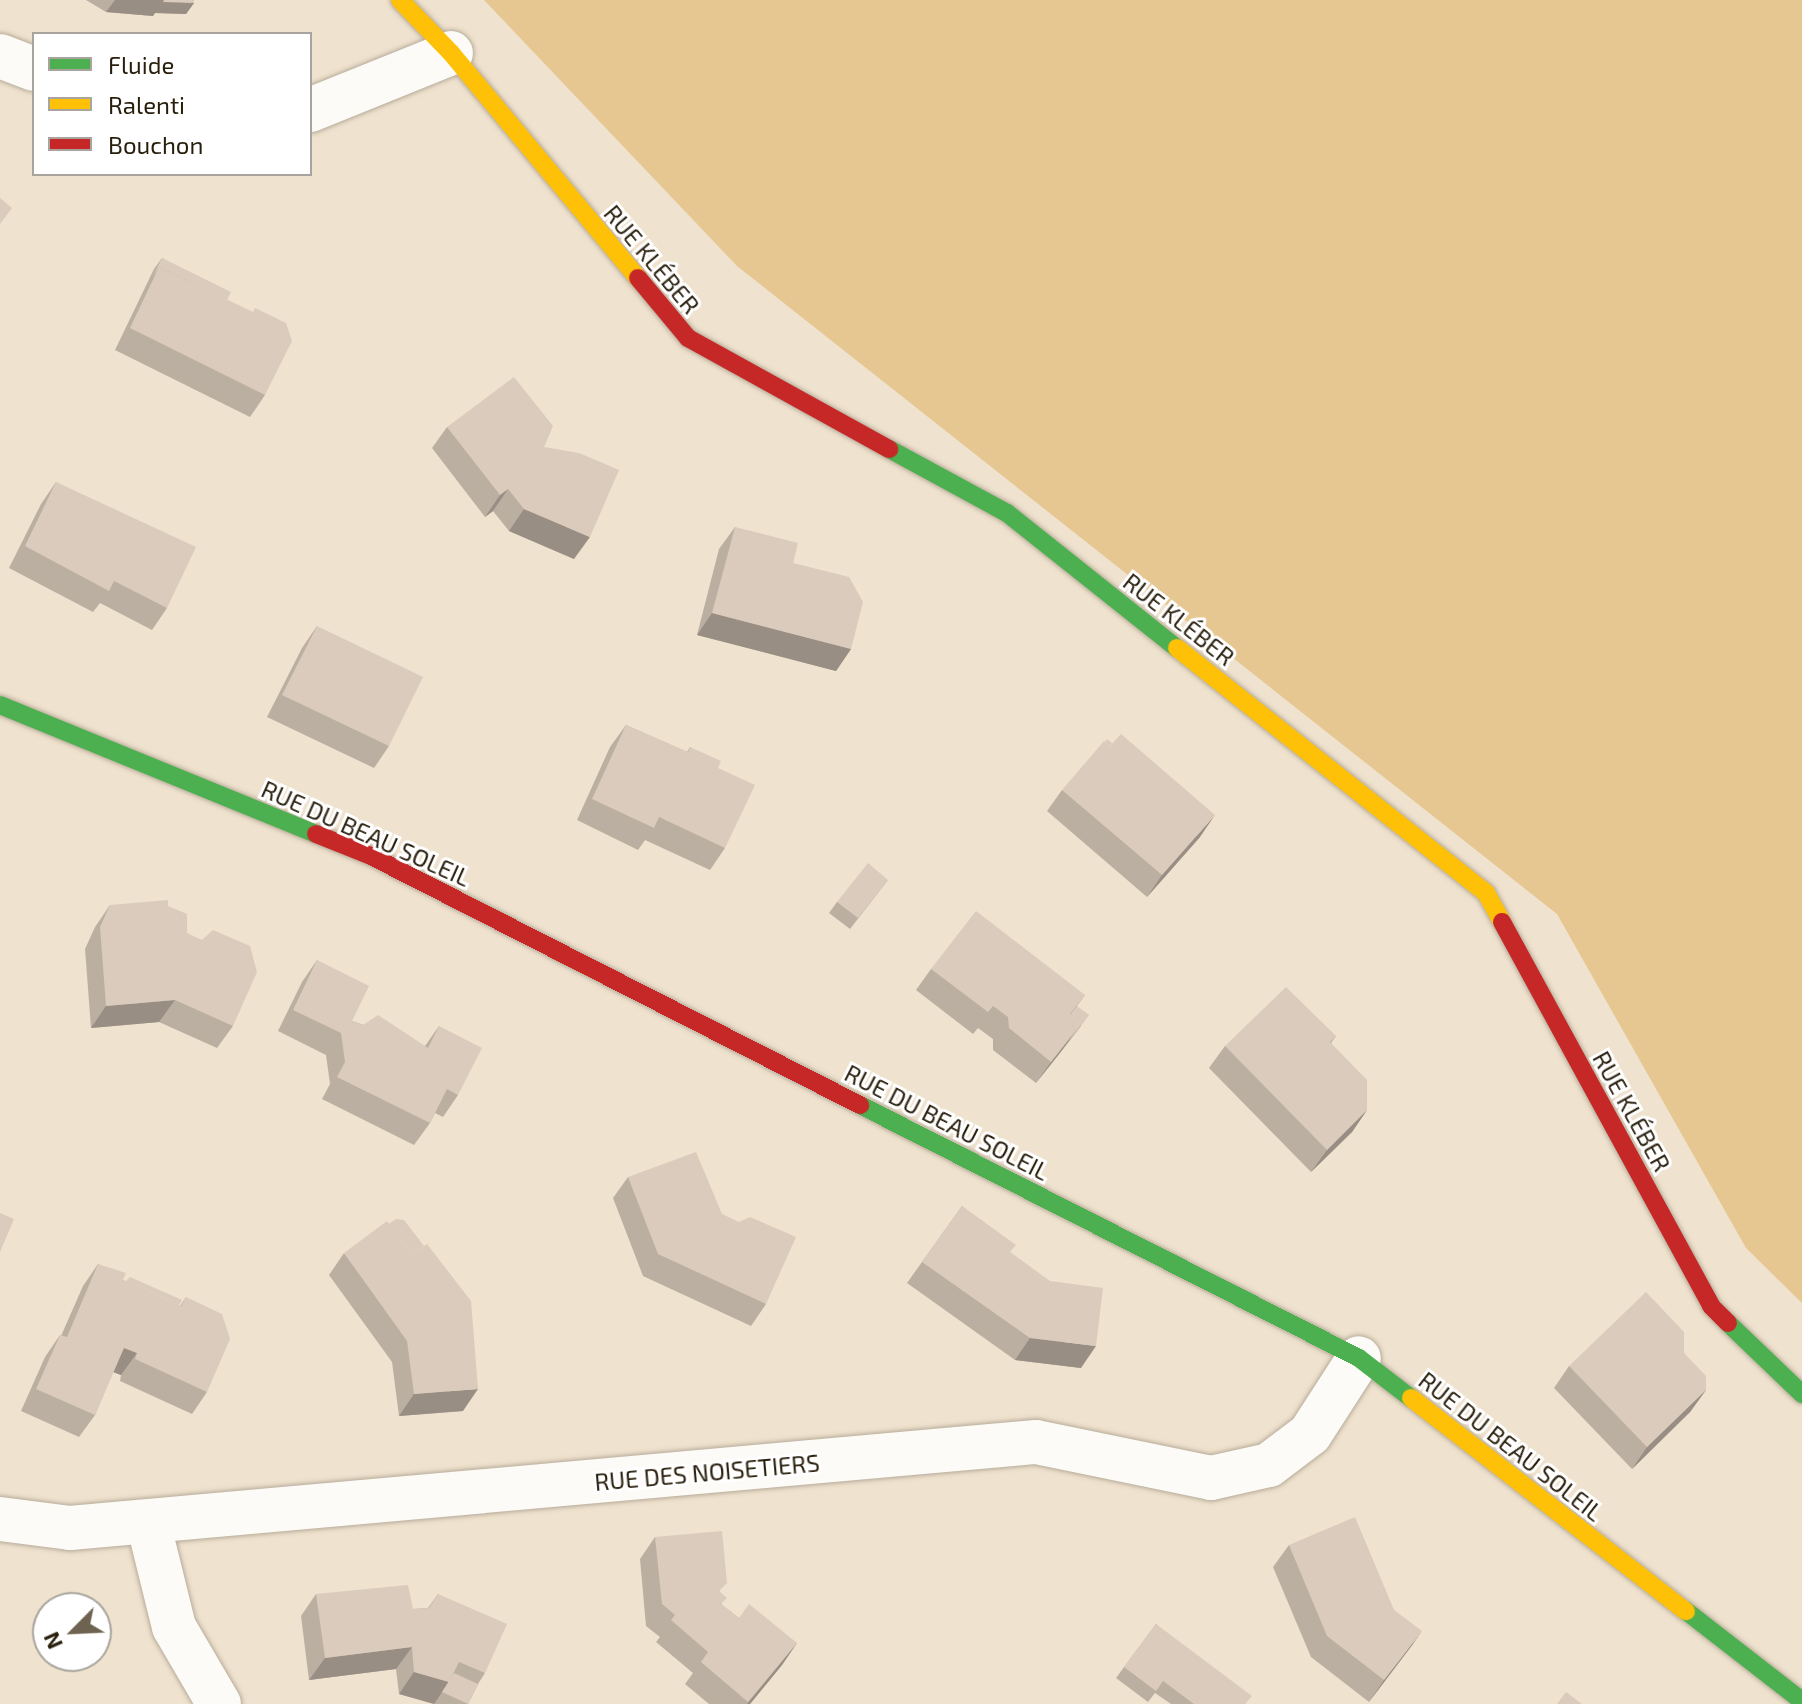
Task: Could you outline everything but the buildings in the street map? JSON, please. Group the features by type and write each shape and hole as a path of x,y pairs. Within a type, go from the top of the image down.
{"street":[{"name":"RUE KLÉBER","path":"400,0 451,53 688,338 1007,513 1486,893 1711,1306 1802,1394"},
{"path":"312,109 451,53"},
{"path":"0,56 32,68"},
{"name":"RUE DU BEAU SOLEIL","path":"0,705 371,856 1359,1358 1802,1701"},
{"name":"RUE DES NOISETIERS","path":"0,1519 70,1528 1036,1442 1211,1478 1269,1465 1310,1434 1359,1358"},
{"path":"148,1522 174,1627 219,1704"}],"shaded area":[{"path":"484,0 1802,0 1802,1303 1746,1248 1557,914 737,266"}],"traffic: fast":[{"path":"889,449 1007,513 1177,648"},
{"path":"0,705 316,834"},
{"path":"860,1105 1359,1358 1411,1398"},
{"path":"1728,1323 1802,1394"},
{"path":"1686,1611 1802,1701"}],"traffic: slow":[{"path":"400,0 451,53 638,278"},
{"path":"1177,648 1486,893 1502,922"},
{"path":"1411,1398 1686,1611"}],"traffic: jam":[{"path":"638,278 688,338 889,449"},
{"path":"316,834 371,856 860,1105"},
{"path":"1502,922 1711,1306 1728,1323"}]}
